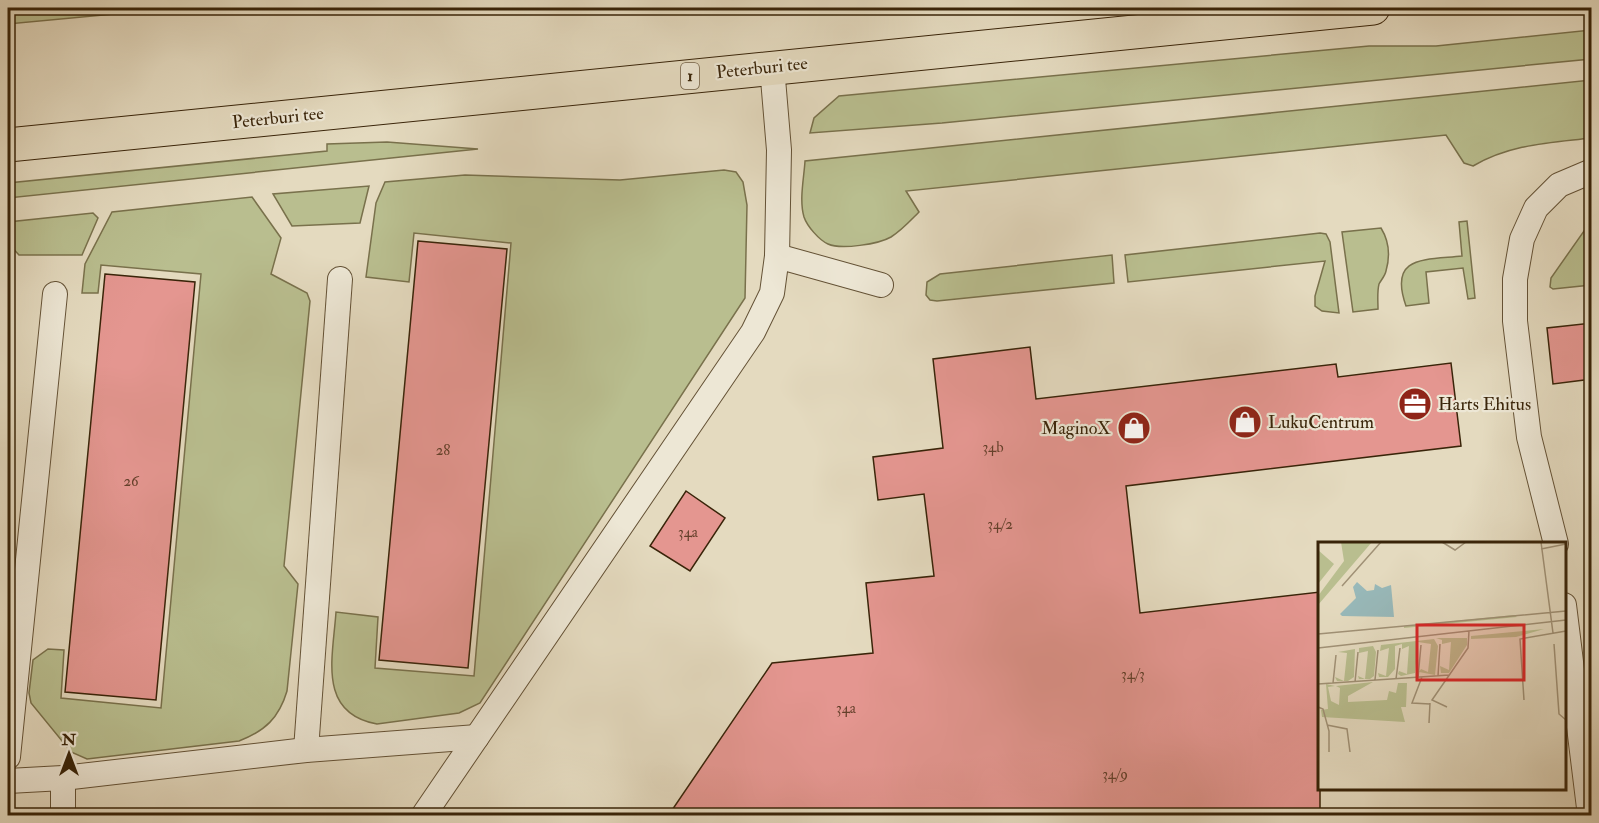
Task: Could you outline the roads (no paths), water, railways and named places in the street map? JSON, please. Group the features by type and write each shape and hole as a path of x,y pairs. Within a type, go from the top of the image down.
{"highway":[{"name":"Peterburi tee","path":"8,145 1373,8"}],"lane":[{"path":"423,816 753,332 772,293 777,256 779,150 772,67"},
{"path":"1555,542 1529,437 1515,321 1515,279 1522,239 1536,208 1559,185 1592,171"},
{"path":"777,256 881,285"},
{"path":"306,750 340,279"},
{"path":"8,757 54,294"},
{"path":"1566,620 1590,816"},
{"path":"8,781 63,778 306,750 477,737"},
{"path":"63,778 63,816"}],"place":[{"name":"Harts Ehitus","path":"1415,404"},
{"name":"LukuCentrum","path":"1245,422"},
{"name":"MaginoX","path":"1134,428"}]}
